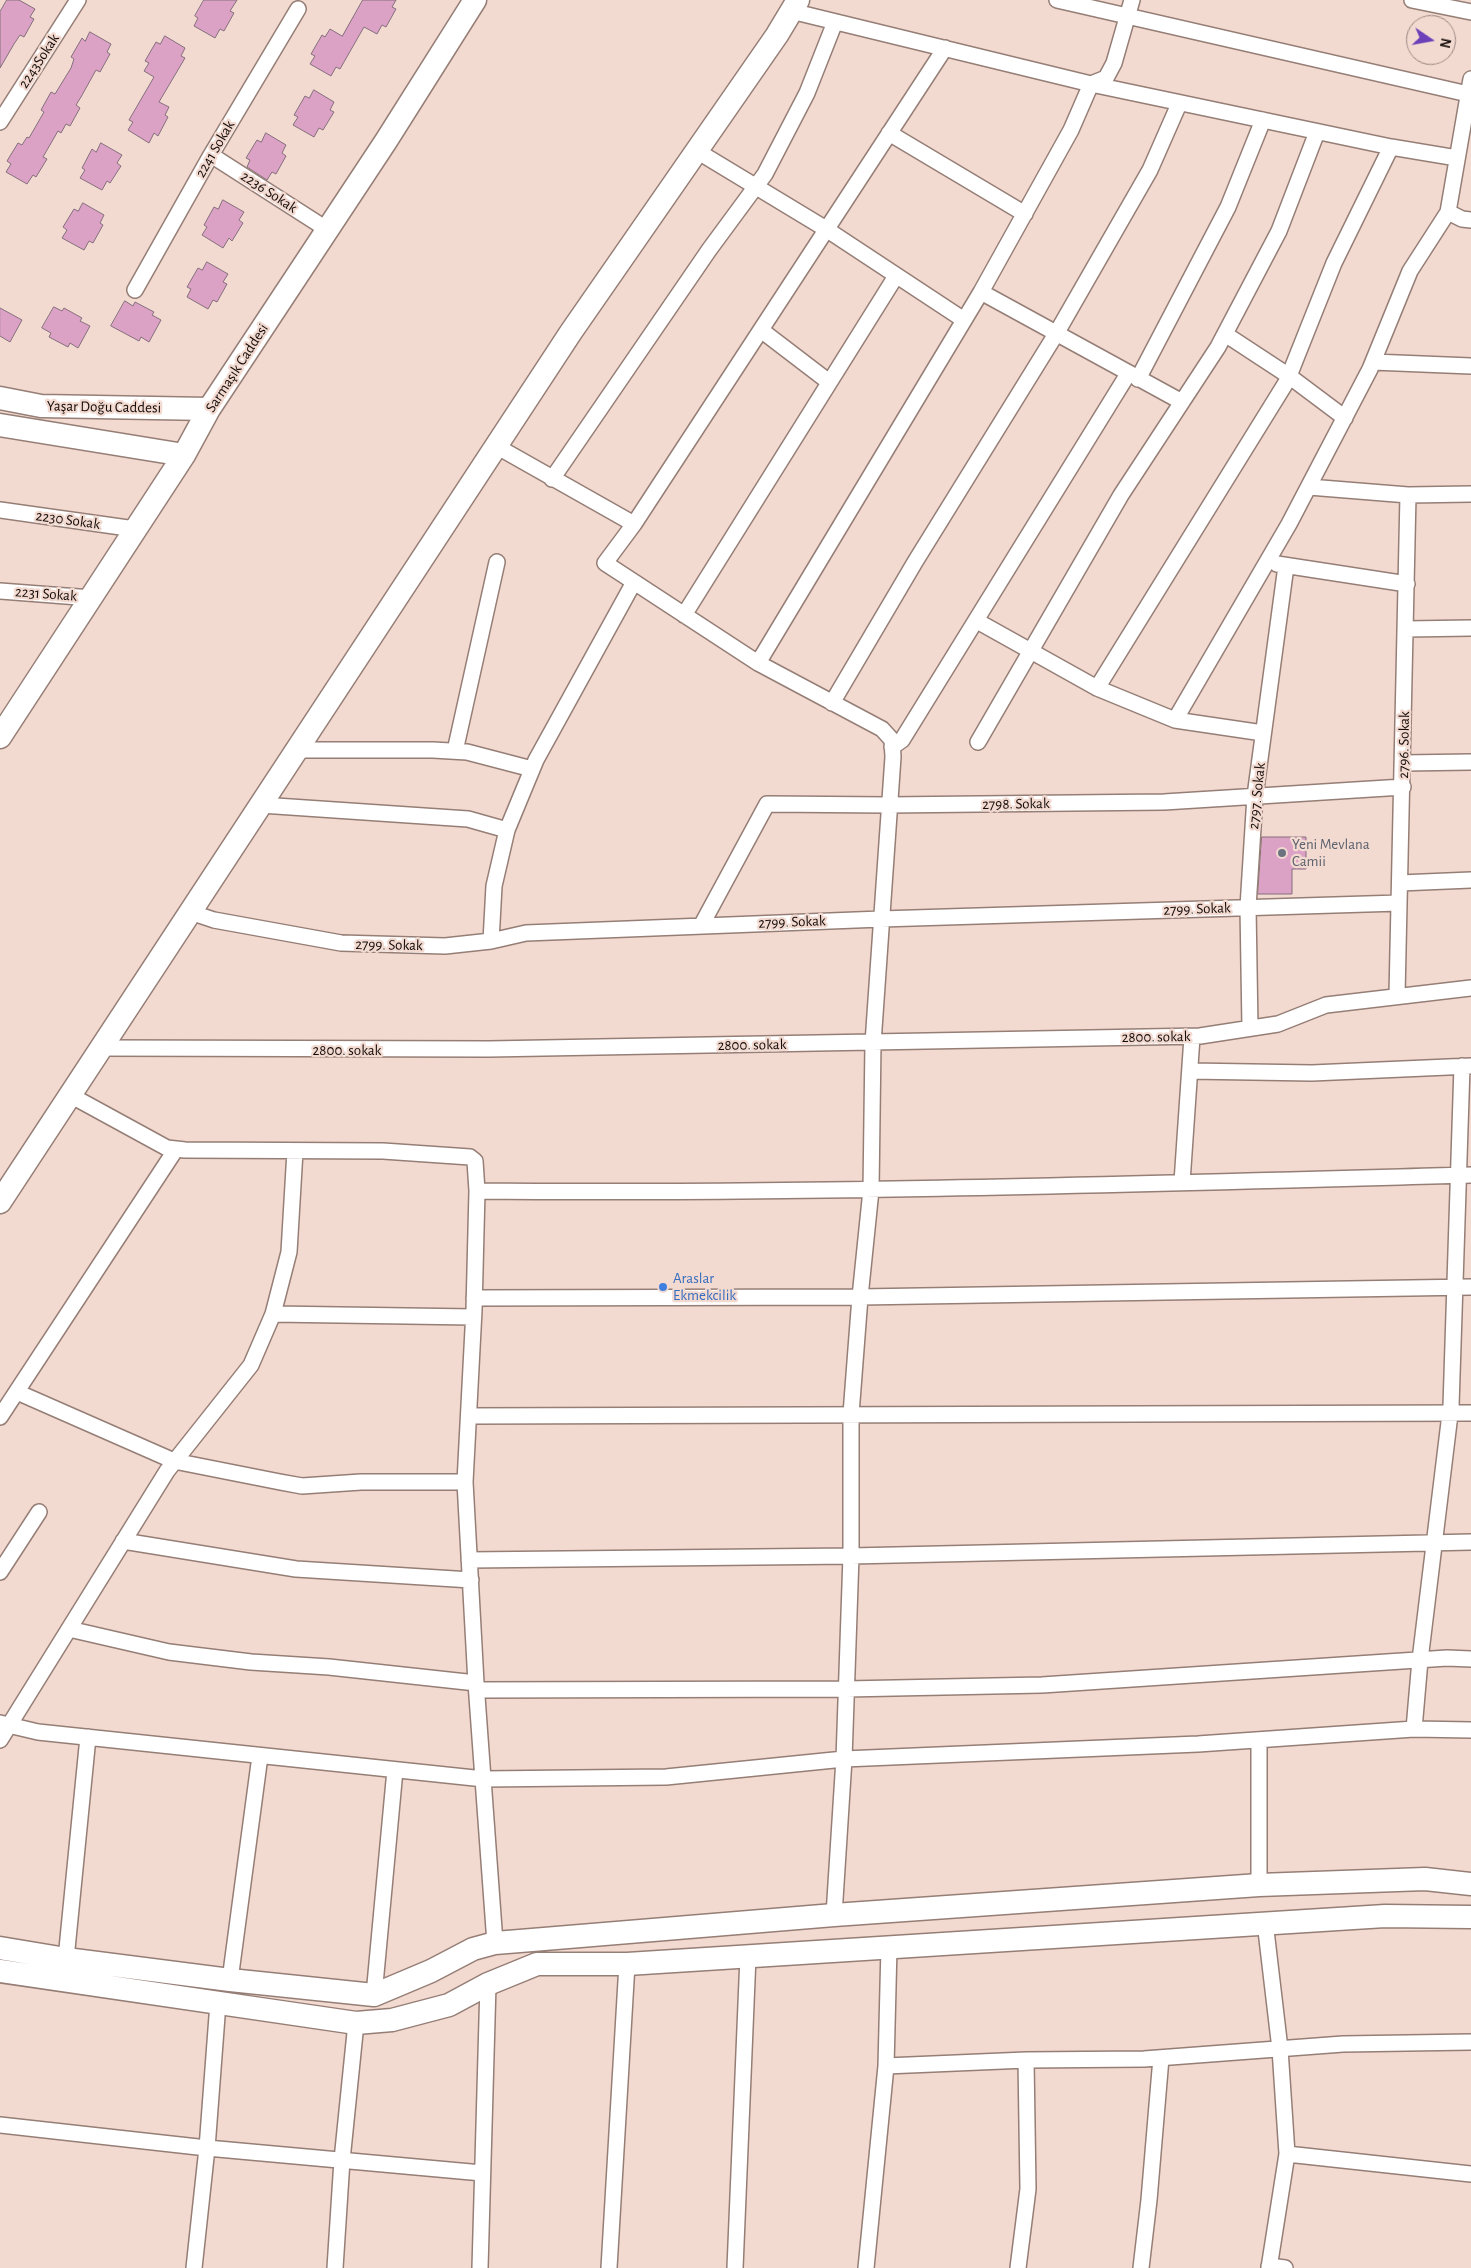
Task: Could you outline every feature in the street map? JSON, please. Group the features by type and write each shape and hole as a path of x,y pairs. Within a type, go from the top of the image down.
{"main road":[{"name":"Sarmaşık Caddesi","path":"0,736 92,598 184,455 209,409 386,141 475,0"},
{"path":"0,1202 571,332 777,35 794,6"},
{"name":"Yaşar Doğu Caddesi","path":"0,398 41,406 209,409"},
{"name":"Yaşar Doğu Caddesi","path":"0,426 184,455"},
{"path":"0,1948 66,1959 230,1980 374,1994 430,1971 473,1950 495,1943 834,1915 1259,1885 1426,1879 1471,1884"},
{"path":"0,1971 356,2023 392,2020 449,2005 488,1984 537,1964 627,1964 1265,1922 1385,1916 1471,1917"}],"street":[{"name":"2243Sokak","path":"0,122 78,0"},
{"path":"1057,0 1468,94"},
{"path":"758,664 981,292 1071,130 1090,84 1106,78 1114,63 1132,0"},
{"path":"1412,0 1471,12"},
{"path":"794,6 835,22 1090,84 1317,132 1457,158"},
{"name":"2241 Sokak","path":"135,290 211,155 298,9"},
{"path":"552,479 765,174 807,93 835,22"},
{"path":"834,1915 844,1759 851,1556 851,1414 860,1297 872,1190 873,1043 892,740 882,729 758,664 606,563 634,524 945,48"},
{"path":"1175,720 1309,487 1373,362 1410,271 1448,212 1457,158 1468,110 1468,94 1471,79"},
{"path":"832,703 1056,334 1150,170 1179,104"},
{"path":"892,747 902,740 1133,377 1228,207 1263,120"},
{"path":"978,742 1121,495 1224,334 1279,231 1317,132"},
{"path":"889,133 1025,214"},
{"path":"1097,688 1289,376 1334,263 1391,146"},
{"path":"697,151 826,229 964,320"},
{"name":"2236 Sokak","path":"211,155 328,230"},
{"path":"1448,212 1462,219 1471,220"},
{"path":"684,615 896,276"},
{"path":"981,292 1133,377 1182,402"},
{"path":"761,330 829,382"},
{"path":"1224,334 1289,376 1345,418"},
{"path":"1373,362 1471,366"},
{"path":"496,446 634,524"},
{"path":"1309,487 1408,494 1471,494"},
{"name":"2796. Sokak","path":"1397,995 1408,494"},
{"name":"2230 Sokak","path":"0,510 135,529"},
{"path":"455,751 497,562"},
{"path":"1266,563 1406,584"},
{"name":"2797. Sokak","path":"1250,1028 1248,907 1255,796 1286,566"},
{"path":"491,941 494,886 507,830 532,769 634,582"},
{"name":"2231 Sokak","path":"0,591 92,598"},
{"path":"977,621 1097,688 1175,720 1264,733"},
{"path":"1406,629 1471,628"},
{"path":"297,750 455,751 504,760 532,769"},
{"path":"1403,763 1471,762"},
{"name":"2798. Sokak","path":"701,926 767,804 888,805 1164,802 1403,787"},
{"path":"261,805 468,819 507,830"},
{"path":"1400,883 1471,880"},
{"name":"2799. Sokak","path":"190,912 214,920 341,944 445,946 491,941 526,933 880,919 1399,903"},
{"name":"2800. sokak","path":"101,1048 367,1050 1192,1037 1278,1024 1326,1005 1397,995 1471,988"},
{"path":"1182,1182 1192,1037"},
{"path":"1190,1071 1312,1073 1466,1066 1463,1287 1436,1542 1420,1660 1414,1729"},
{"path":"70,1095 167,1148 176,1150 383,1151 470,1157 475,1161 477,1191 474,1298 465,1482 476,1687 495,1943"},
{"path":"0,1417 176,1150"},
{"path":"0,1740 5,1725 69,1629 174,1461 251,1365 273,1314 289,1252 295,1151"},
{"path":"477,1191 639,1193 872,1190 1465,1175"},
{"path":"474,1298 860,1297 1463,1287"},
{"path":"273,1314 473,1317"},
{"path":"17,1392 174,1461 302,1486 361,1482 465,1482"},
{"path":"469,1416 1471,1413"},
{"path":"0,1572 39,1512"},
{"path":"123,1541 296,1569 471,1580"},
{"path":"470,1560 851,1556 1471,1542"},
{"path":"69,1629 168,1652 251,1662 330,1667 476,1687 846,1688 1042,1684 1420,1660 1471,1659"},
{"path":"5,1725 38,1732 88,1738 484,1779 666,1777 844,1759 1259,1740 1414,1729 1471,1730"},
{"path":"66,1959 88,1738"},
{"path":"1259,1740 1259,1885"},
{"path":"230,1980 260,1756"},
{"path":"374,1994 395,1770"},
{"path":"1265,1922 1280,2049 1287,2154 1269,2267 1285,2268"},
{"path":"866,2268 886,2066 890,1947"},
{"path":"735,2268 748,1956"},
{"path":"609,2268 627,1964"},
{"path":"480,2268 488,1984"},
{"path":"194,2268 207,2148 218,2003"},
{"path":"335,2268 342,2160 356,2023"},
{"path":"886,2066 1026,2060 1161,2058 1343,2044 1471,2042"},
{"path":"1141,2268 1149,2200 1161,2058"},
{"path":"1018,2268 1028,2189 1026,2060"},
{"path":"0,2125 207,2148 482,2173"},
{"path":"1287,2154 1471,2174"}],"building":[{"path":"7,0 19,0 35,9 30,17 34,19 24,37 20,35 0,68 0,12"},
{"path":"204,0 237,0 230,11 234,13 224,31 220,29 215,38 194,26 198,18 195,16"},
{"path":"363,0 396,0 392,7 396,9 386,27 382,25 377,34 364,27 340,69 336,67 331,76 310,64 315,56 311,54 322,35 325,37 330,29 342,36"},
{"path":"90,32 111,44 107,52 110,54 100,72 96,70 76,105 80,108 70,126 66,124 61,133 58,131 43,157 47,159 36,177 33,175 27,184 6,172 11,164 7,161 18,143 22,145 27,137 29,138 44,112 41,110 51,92 55,94 71,68 74,59 71,57 82,38 85,41"},
{"path":"165,36 185,48 181,56 185,58 159,102 169,107 165,115 168,117 158,136 154,133 149,143 128,130 133,122 129,120 154,77 144,71 149,63 145,61 156,42 160,44"},
{"path":"314,90 334,102 330,110 334,112 323,130 319,128 314,137 293,125 298,117 294,115 305,96 309,98"},
{"path":"266,133 286,145 282,153 286,156 276,174 272,172 267,180 247,167 250,160 246,158 257,140 261,142"},
{"path":"101,143 122,155 117,163 121,166 110,183 107,181 102,190 80,178 85,170 82,168 92,149 96,152"},
{"path":"223,200 244,212 239,220 243,223 232,241 229,238 223,248 202,235 207,227 204,225 214,207 218,209"},
{"path":"83,203 104,215 100,223 103,225 93,243 89,241 84,250 62,238 67,230 63,227 74,209 78,211"},
{"path":"207,262 228,274 223,282 227,284 217,302 213,300 208,309 187,297 191,289 187,287 198,268 202,270"},
{"path":"125,301 133,306 135,302 154,312 152,315 161,320 149,342 141,337 139,341 111,326"},
{"path":"54,307 62,311 64,308 82,318 80,321 90,326 78,348 70,343 68,347 49,337 51,333 42,328"},
{"path":"0,308 22,320 10,342 0,336"},
{"name":"Yeni Mevlana Camii","path":"1262,837 1306,837 1306,869 1292,869 1292,894 1258,894"}],"place":[{"name":"Yeni Mevlana Camii","path":"1282,853"},
{"name":"Araslar Ekmekcilik","path":"663,1287"}]}
